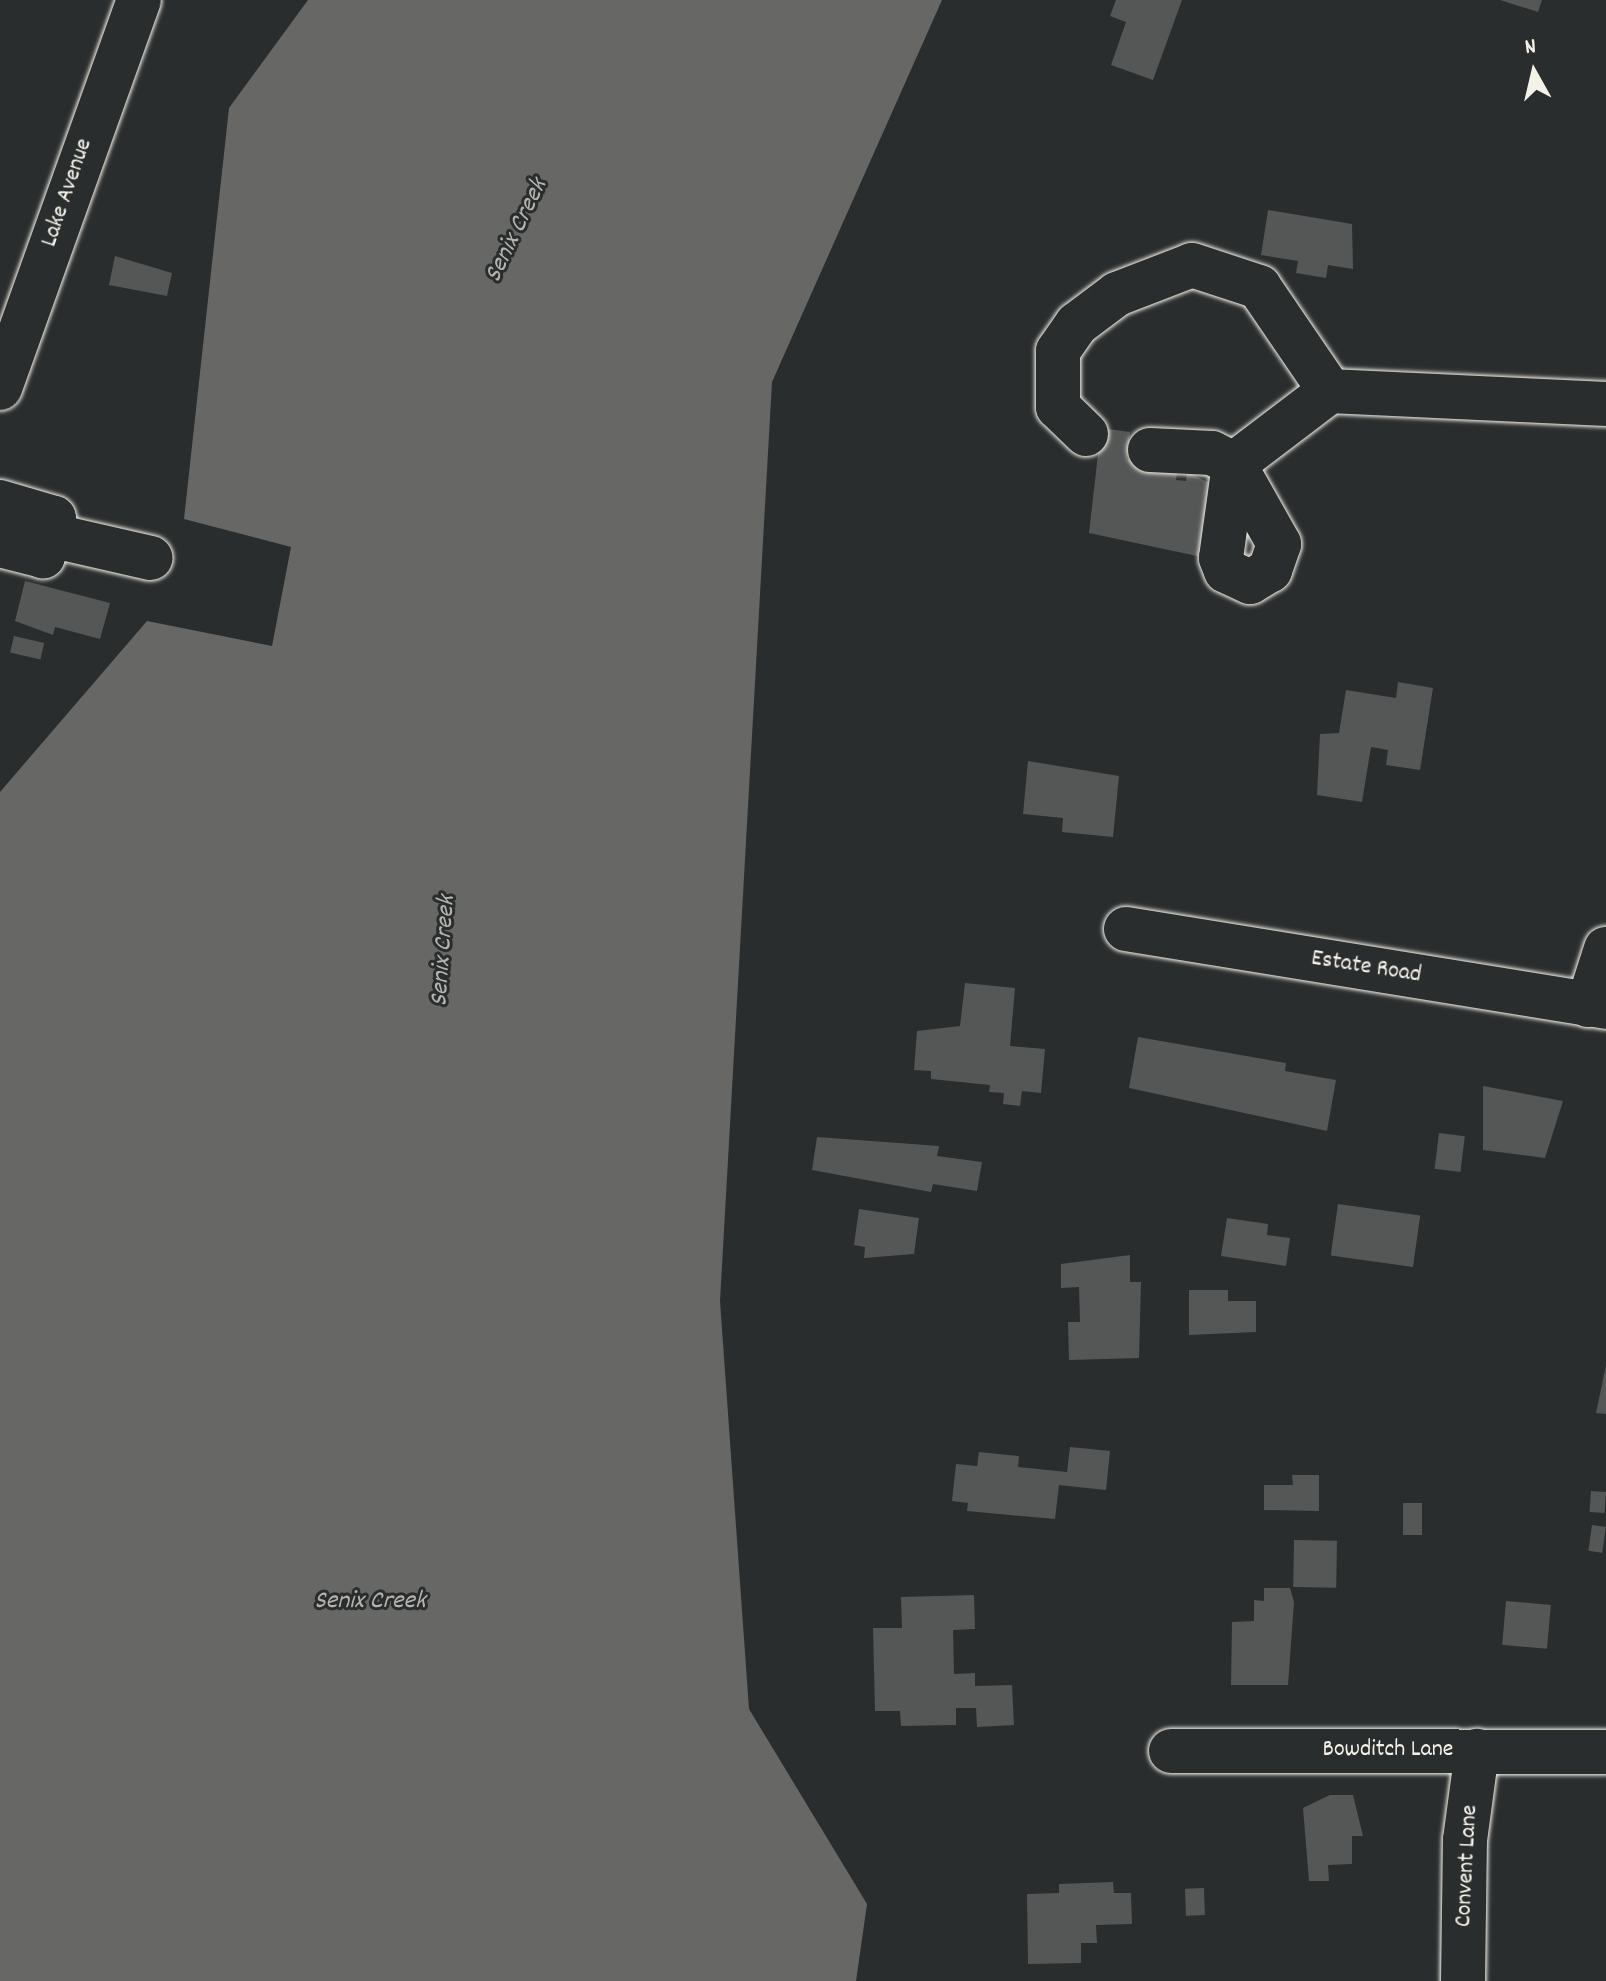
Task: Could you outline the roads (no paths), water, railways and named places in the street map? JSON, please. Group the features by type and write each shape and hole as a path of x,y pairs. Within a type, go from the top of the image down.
{"street":[{"name":"Lake Avenue","path":"0,388 139,0"},
{"path":"1086,434 1058,407 1058,351 1077,324 1117,294 1192,265 1259,287 1330,391"},
{"path":"1150,450 1212,453 1234,464 1330,391 1606,404"},
{"path":"0,502 54,518 54,536 43,556 0,545"},
{"path":"54,536 151,558"},
{"name":"Estate Road","path":"1126,929 1597,1006"},
{"path":"1597,1006 1606,949"},
{"name":"Bowditch Lane","path":"1171,1751 1606,1752"},
{"name":"Convent Lane","path":"1463,1981 1465,1840 1477,1751"}],"water":[{"name":"Senix Creek","path":"308,0 942,0 772,382 720,1301 749,1709 867,1904 856,1981 0,1981 0,792 147,621 272,646 291,547 184,519 229,108"}]}
